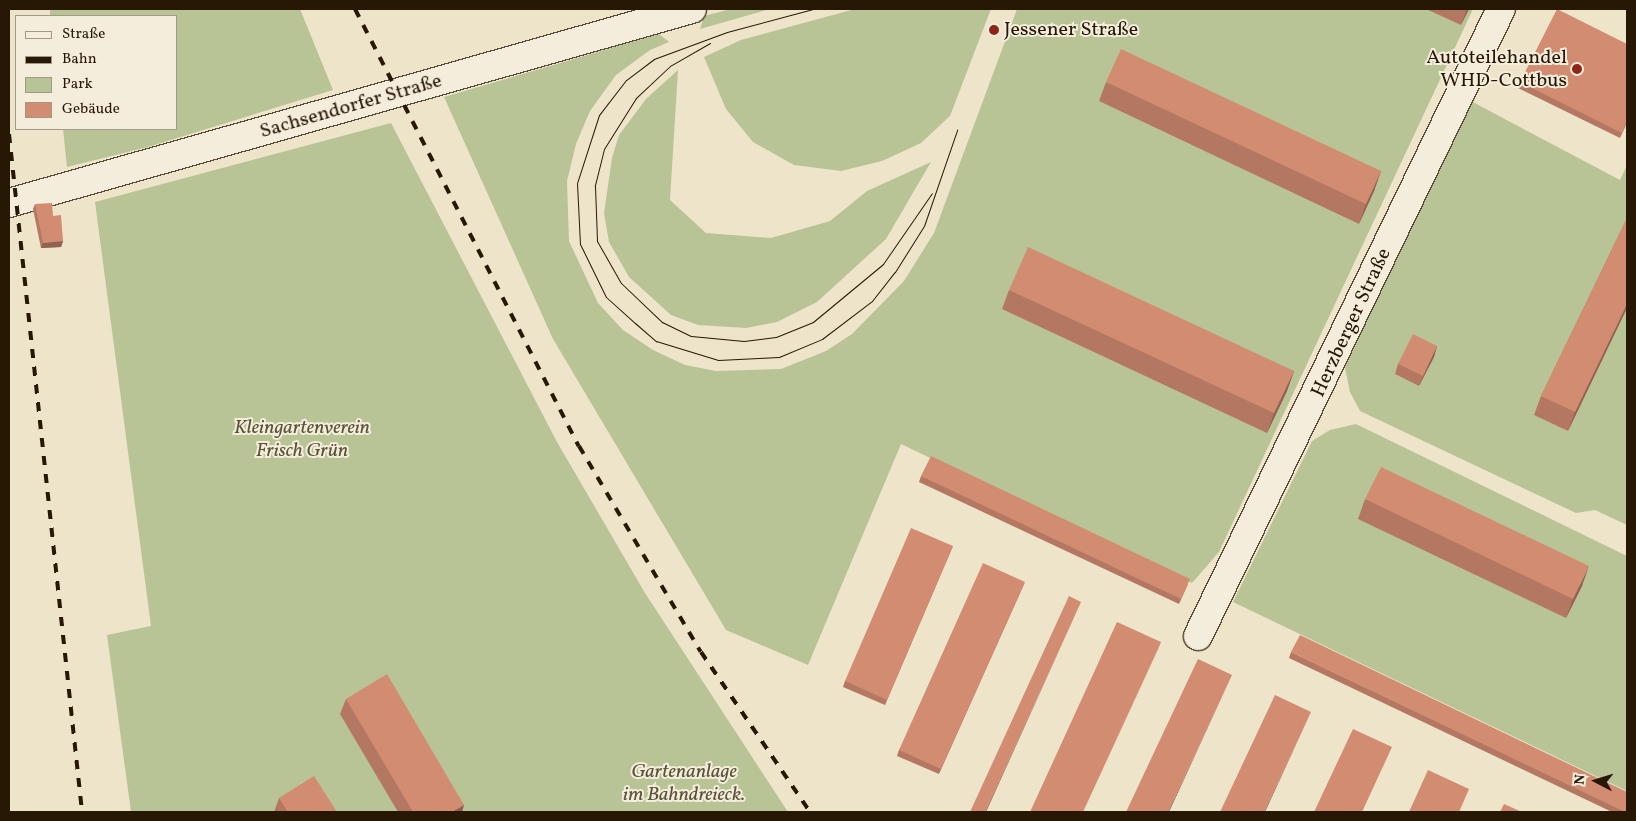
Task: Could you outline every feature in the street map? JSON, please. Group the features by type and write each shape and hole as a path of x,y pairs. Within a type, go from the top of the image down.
{"street":[{"name":"Sachsendorfer Straße","path":"9,203 692,9"},
{"name":"Herzberger Straße","path":"1198,636 1502,9"}],"green space":[{"path":"50,9 300,9 333,90 148,147 67,167 63,130 178,130 178,15 50,15"},
{"path":"731,9 770,9 700,29 704,16"},
{"path":"855,9 991,9 950,116 921,143 882,161 841,171 794,165 753,142 726,109 704,57 741,40"},
{"path":"1017,9 1473,9 1219,552 1192,583 901,444 808,665 726,630 553,339 444,97 659,34 669,42 650,50 616,75 590,111 576,144 567,181 569,241 598,303 623,330 653,350 685,365 716,371 781,369 826,351 852,334 904,281 934,233"},
{"path":"678,70 670,200 706,233 771,238 830,221 867,191 931,162 886,239 817,302 777,322 746,328 698,325 671,315 629,277 609,242 604,213 612,158 619,135 646,99"},
{"path":"1469,100 1620,180 1627,165 1627,525 1595,510 1576,513 1360,411 1350,392 1345,368"},
{"path":"391,123 557,442 645,593 788,812 131,812 107,635 151,626 95,202"},
{"path":"1356,424 1627,556 1627,791 1233,602 1312,441 1330,430"}],"building":[{"name":"Autoteilehandel WHD-Cottbus","path":"1557,9 1627,44 1627,122 1622,133 1520,82"},
{"path":"1121,49 1381,171 1366,204 1106,82"},
{"path":"52,203 53,216 61,215 63,241 43,243 35,204"},
{"path":"1627,218 1627,304 1575,412 1541,396"},
{"path":"1028,247 1294,371 1274,413 1009,290"},
{"path":"1413,334 1437,346 1423,376 1398,364"},
{"path":"931,456 1190,579 1181,599 921,476"},
{"path":"1381,467 1589,566 1573,599 1365,499"},
{"path":"911,528 953,546 887,700 845,681"},
{"path":"983,563 1025,582 941,769 899,750"},
{"path":"1069,596 1081,602 985,812 970,812"},
{"path":"1117,622 1161,642 1083,812 1030,812"},
{"path":"1300,635 1627,792 1627,812 1291,652"},
{"path":"1198,659 1232,675 1168,812 1126,812"},
{"path":"387,674 464,805 452,812 413,812 346,699"},
{"path":"1275,695 1311,712 1264,812 1220,812"},
{"path":"1353,729 1392,747 1362,812 1314,812"},
{"path":"1428,770 1469,789 1459,812 1409,812"},
{"path":"314,776 337,812 288,812 279,798"},
{"path":"1504,804 1522,812 1500,812"}],"tram line":[{"path":"813,9 727,32 654,59 626,80 599,115 577,183 580,244 606,297 656,341 718,360 779,357 822,339 872,301 895,272 924,226 957,130"},
{"path":"710,43 670,66 636,98 604,149 595,186 597,241 621,283 662,322 691,336 744,341 776,337 813,322 883,264 932,193"}],"railway":[{"path":"355,9 579,446 701,652 810,812"},
{"path":"9,134 82,812"}],"place":[{"name":"Jessener Straße","path":"994,30"},
{"name":"Autoteilehandel WHD-Cottbus","path":"1577,69"}],"park label":[{"name":"Kleingartenverein Frisch Grün","path":"302,440"},
{"name":"Gartenanlage im Bahndreieck.","path":"684,784"}]}
